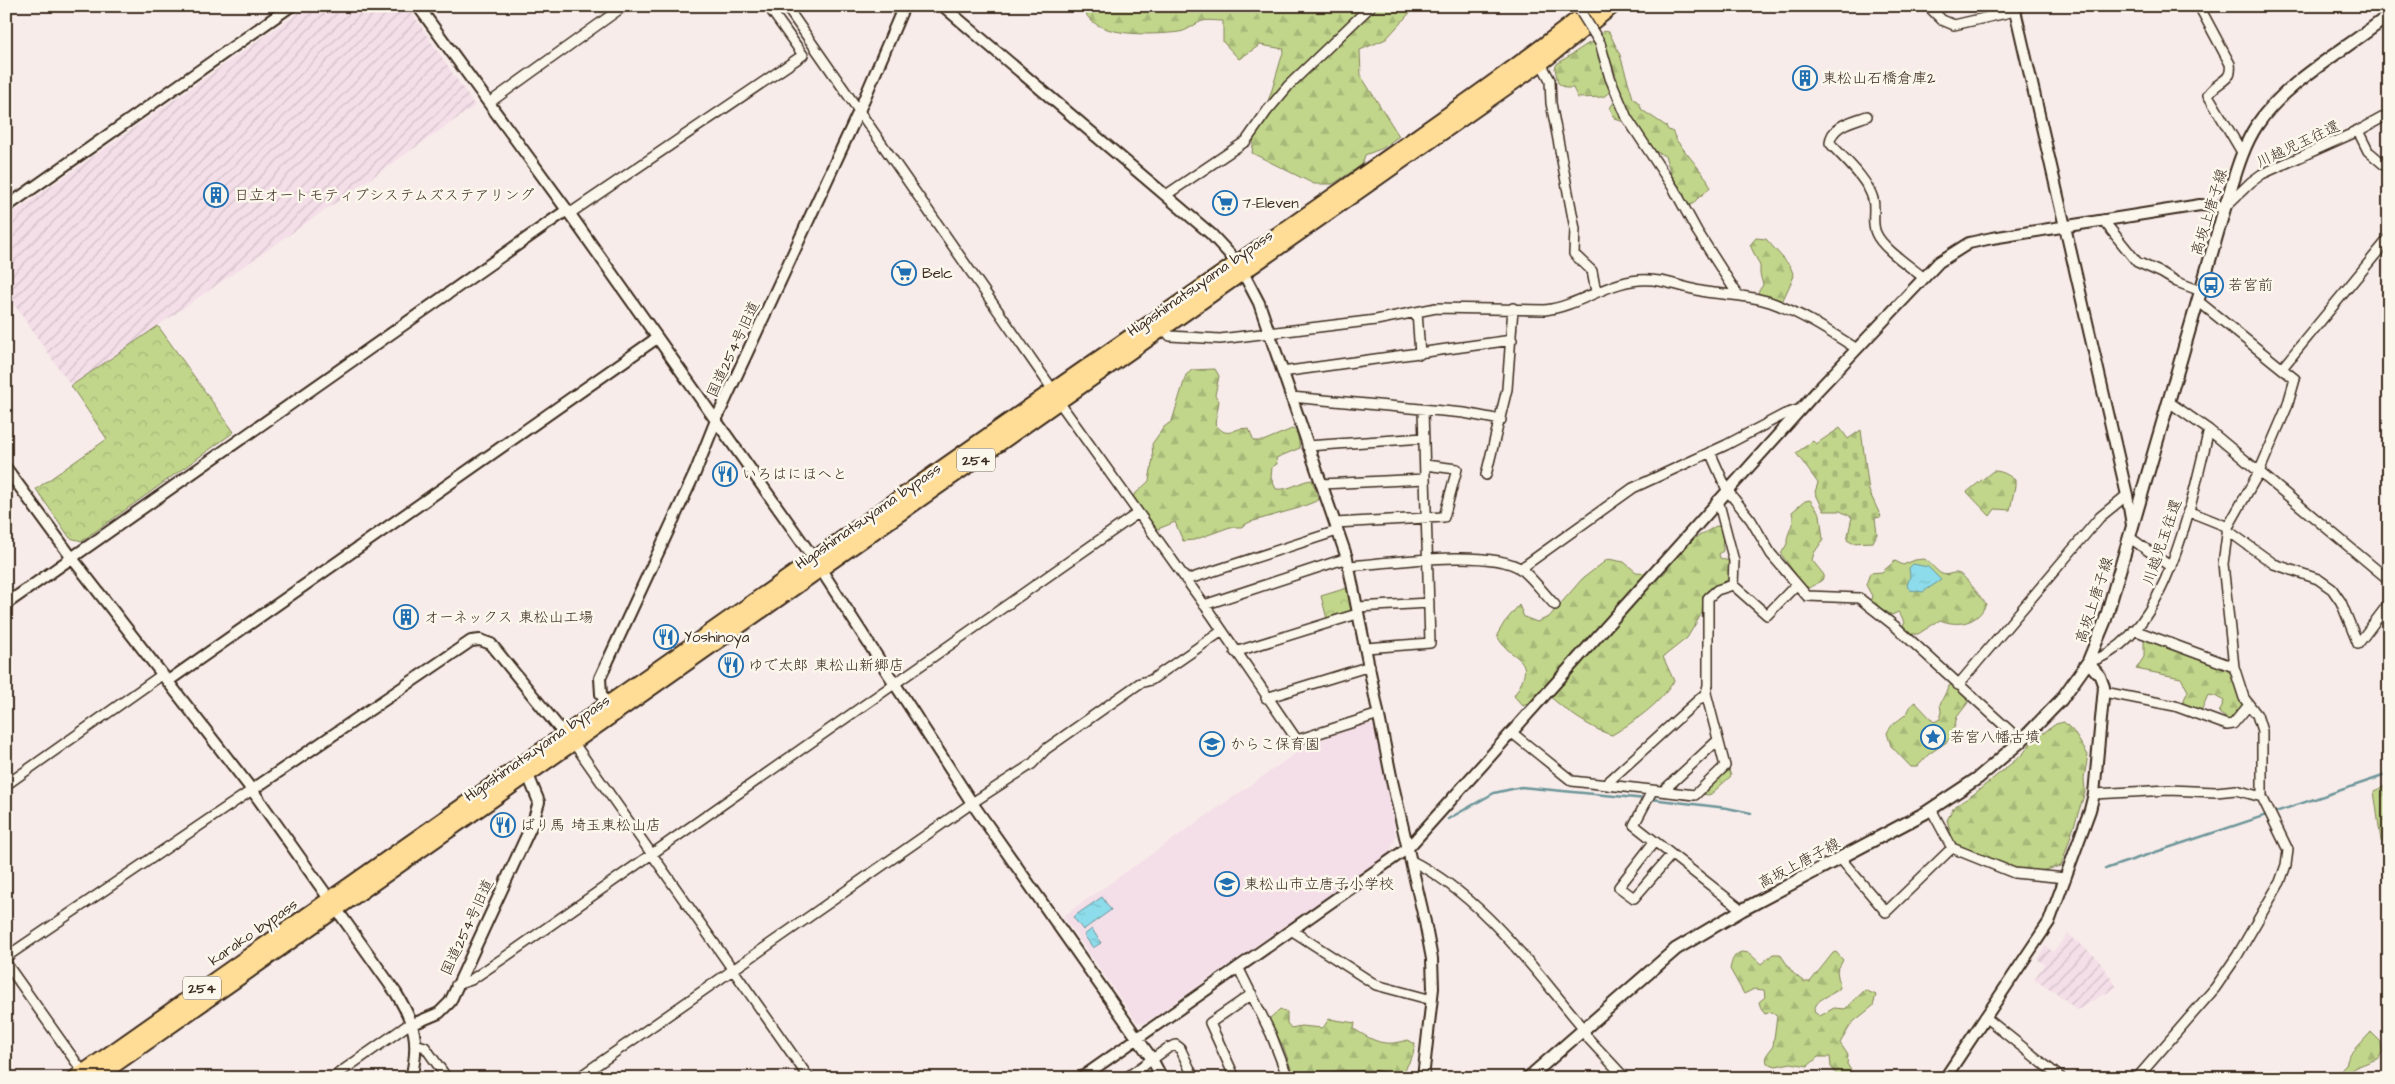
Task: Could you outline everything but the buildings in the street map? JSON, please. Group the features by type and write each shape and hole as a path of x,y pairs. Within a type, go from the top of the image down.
{"highway":[{"name":"Higashimatsuyama bypass","path":"1056,396 1164,328 1241,268 1533,54 1594,6"},
{"name":"Higashimatsuyama bypass","path":"332,904 1056,396 1541,63 1613,6"},
{"name":"Higashimatsuyama bypass","path":"332,904 528,775 607,705 818,564"},
{"name":"karako bypass","path":"84,1076 332,904"}],"main road":[{"name":"高坂上唐子線","path":"1528,1078 1676,949 1742,910 1931,809 1978,778 2020,741 2061,700 2088,662 2105,622 2128,537 2226,207 2243,154 2256,126 2277,99 2389,15"}],"street":[{"path":"6,207 291,6"},
{"path":"418,6 568,212 818,564 893,684 972,803 1138,1038 1162,1078"},
{"path":"489,103 624,6"},
{"path":"6,604 568,212 803,55 768,6"},
{"path":"786,6 1297,740 1379,714"},
{"name":"国道254号旧道","path":"607,705 601,694 600,678 695,472 716,420 859,111 904,6"},
{"path":"943,6 1211,234 1241,268 1259,302 1348,562 1432,959 1432,1000 1422,1078"},
{"path":"1166,195 1246,141 1266,111 1289,85 1371,6"},
{"path":"1577,6 1600,43 1610,78 1627,118 1674,189 1697,231 1738,295"},
{"path":"1928,6 1942,20 1954,25 2015,9 2127,495 2132,525"},
{"path":"2199,6 2230,64 2232,72 2230,77 2217,84 2208,95 2243,154"},
{"path":"1541,63 1550,80 1551,102 1575,229 1574,254 1592,271 1596,292"},
{"name":"川越児玉往還","path":"2226,207 2251,182 2262,174 2358,131 2389,114"},
{"path":"1867,116 1853,120 1840,127 1833,134 1830,143 1862,180 1872,196 1876,234 1882,243 1924,278"},
{"path":"2358,131 2368,151 2389,169"},
{"path":"1081,1078 1408,848 1800,409 1939,262 1969,243 2200,205 2226,207"},
{"path":"2103,220 2137,262 2162,273 2200,296 2295,379 2287,407 2259,472 2227,528 2224,564 2234,667 2244,698 2257,715 2262,732 2262,797 2288,850 2286,865 2280,882 2237,956 2220,980 2137,1078"},
{"path":"2283,368 2389,238"},
{"path":"1164,328 1170,336 1220,339 1376,320 1457,307 1560,308 1596,292 1625,283 1656,280 1706,292 1738,295 1769,302 1793,312 1857,349"},
{"path":"1486,475 1500,420 1512,340 1513,308"},
{"path":"1417,312 1420,354"},
{"path":"6,784 166,678 657,338"},
{"path":"1282,372 1512,340"},
{"path":"1291,397 1464,413 1500,420"},
{"path":"2169,402 2209,430 2389,580"},
{"path":"1520,569 1633,488 1785,414 1800,409"},
{"path":"1366,648 1430,643 1423,410"},
{"name":"川越児玉往還","path":"2088,662 2107,656 2134,630 2153,604 2171,567 2209,430"},
{"path":"1307,446 1424,438"},
{"path":"1710,452 1728,490 1751,520 1771,554 1807,596 1859,598 1896,627 2020,741"},
{"path":"1186,580 1336,527 1444,517 1457,469 1425,464"},
{"path":"6,468 72,558 252,790 396,993 412,1023 415,1062 411,1078"},
{"path":"1322,484 1425,479"},
{"path":"1958,684 2100,517 2127,495"},
{"path":"1718,500 1734,561 1734,585 1767,616 1796,585"},
{"path":"2188,511 2227,528 2274,564 2318,579 2332,589 2341,602 2358,644 2389,604"},
{"path":"456,985 471,980 505,957 1138,513"},
{"path":"2128,537 2171,567"},
{"path":"1204,605 1348,562 1490,560 1520,569 1555,606"},
{"path":"1511,732 1572,781 1607,783 1652,791 1695,795 1725,766 1706,693 1708,685 1708,598 1717,590 1734,585"},
{"path":"1235,652 1357,610 1429,603"},
{"path":"2134,630 2234,667"},
{"path":"578,1078 972,803 1032,764 1046,749 1140,683 1151,680 1222,631"},
{"path":"6,957 472,641 480,640 491,644 569,738 809,1078"},
{"path":"1945,1078 2049,922 2085,827 2094,794 2104,692 2102,679 2088,662"},
{"path":"1266,698 1370,666"},
{"path":"2104,692 2175,706 2227,725 2233,724 2249,705"},
{"path":"1607,783 1706,693"},
{"path":"1663,791 1718,740"},
{"name":"国道254号旧道","path":"412,1023 430,1018 445,1008 533,822 539,802 528,775"},
{"path":"2094,794 2169,790 2216,792 2236,790 2262,797"},
{"path":"1652,791 1634,825 1742,910"},
{"path":"1931,809 1952,848 2014,873 2066,878"},
{"path":"1654,842 1618,887 1634,898 1671,855"},
{"path":"1840,858 1886,912 1952,848"},
{"path":"1410,860 1452,887 1491,919 1587,1037 1625,1078"},
{"path":"1291,930 1376,985 1432,1000"},
{"path":"6,963 84,1076"},
{"path":"1238,968 1252,994 1288,1078 1373,1076 1390,1078"},
{"path":"1235,1078 1210,1023 1252,994"},
{"path":"1985,1018 2061,1078"},
{"path":"332,1078 412,1023"},
{"path":"415,1044 425,1047 447,1078"},
{"path":"1126,1078 1168,1048 1176,1045 1180,1048 1194,1078"}],"shaded area":[{"path":"308,6 407,6 475,106 71,386 6,293 6,218"},
{"name":"東松山市立唐子小学校","path":"1368,723 1374,726 1396,836 1390,852 1145,1023 1137,1022 1063,916 1299,751 1302,746"},
{"path":"2068,934 2097,958 2117,987 2077,1010 2054,991 2034,980 2044,964 2037,959 2046,946 2053,952"}],"green space":[{"path":"1084,6 1416,6 1386,39 1360,50 1361,76 1399,136 1383,148 1365,155 1362,165 1333,184 1314,184 1252,153 1254,137 1271,93 1284,49 1260,45 1239,59 1223,42 1223,21 1202,21 1179,32 1139,34 1109,30 1096,24 1088,17"},
{"path":"1604,31 1609,32 1620,55 1633,98 1639,103 1642,110 1672,131 1677,141 1707,179 1710,187 1694,203 1690,205 1684,200 1684,193 1672,176 1665,156 1653,150 1633,125 1615,119 1610,108 1620,93 1619,85 1601,34"},
{"path":"1589,43 1596,43 1610,92 1603,97 1578,98 1573,88 1566,88 1558,83 1555,68 1557,64"},
{"path":"1756,238 1766,239 1790,266 1794,276 1782,302 1765,303 1758,292 1763,285 1760,266 1750,245"},
{"path":"158,326 234,432 82,541 70,538 36,489 107,439 71,386"},
{"path":"1215,369 1219,376 1215,395 1219,401 1215,424 1224,432 1232,432 1244,428 1249,429 1254,441 1263,441 1292,429 1297,431 1300,448 1276,458 1277,464 1272,467 1271,478 1276,489 1286,489 1312,480 1319,500 1299,508 1250,522 1241,527 1230,527 1194,540 1183,541 1175,522 1158,529 1153,528 1133,500 1133,496 1149,481 1153,458 1152,444 1164,427 1172,421 1186,375 1192,370"},
{"path":"1840,428 1848,439 1861,430 1869,491 1881,517 1875,518 1877,534 1873,542 1852,543 1847,540 1852,517 1840,511 1824,511 1815,492 1818,483 1796,453 1813,441 1816,444"},
{"path":"1993,471 2002,472 2015,480 2015,486 2010,510 1995,509 1990,516 1967,492"},
{"path":"1810,500 1820,514 1823,540 1814,553 1812,560 1824,575 1822,580 1810,588 1804,586 1781,554 1787,544 1792,525 1792,512 1805,501"},
{"path":"1716,526 1722,527 1723,551 1719,554 1720,558 1731,562 1729,579 1707,591 1703,597 1702,613 1687,638 1663,657 1674,681 1662,697 1646,711 1612,735 1594,728 1575,716 1542,689 1530,703 1523,706 1514,696 1522,682 1524,665 1502,644 1497,635 1519,605 1524,617 1537,622 1549,617 1582,579 1608,559 1624,562 1636,572 1664,574 1672,561 1694,539"},
{"path":"1924,559 1942,574 1957,573 1968,581 1986,604 1978,616 1972,620 1960,623 1940,620 1918,634 1911,634 1903,626 1905,622 1898,612 1892,615 1870,602 1872,596 1866,585 1870,573 1882,572 1895,561 1903,565 1915,560"},
{"path":"1347,588 1351,611 1327,619 1321,596"},
{"path":"2149,640 2207,659 2227,670 2235,679 2244,706 2234,718 2229,720 2219,713 2224,701 2215,696 2208,695 2201,711 2182,704 2188,691 2181,678 2136,669 2144,657 2144,641"},
{"path":"1953,684 1970,700 1957,717 1952,736 1929,754 1917,767 1911,767 1891,746 1887,733 1915,702 1934,722 1940,719 1940,704 1949,686"},
{"path":"2064,722 2073,731 2088,755 2084,778 2085,792 2061,866 2040,871 2019,869 1958,846 1952,838 1947,820 1954,807 1974,794 2023,754 2033,740 2056,724"},
{"path":"1728,767 1731,776 1710,795 1699,794"},
{"path":"2389,784 2389,848 2381,841 2374,791"},
{"path":"1742,952 1749,953 1761,964 1773,954 1780,954 1793,973 1804,982 1810,982 1833,953 1836,952 1843,960 1837,971 1840,988 1817,1003 1814,1012 1820,1016 1834,1008 1845,1009 1865,990 1876,995 1873,1006 1852,1023 1840,1043 1848,1055 1847,1064 1852,1072 1849,1078 1838,1076 1831,1067 1830,1057 1818,1057 1808,1066 1791,1063 1776,1066 1767,1063 1766,1056 1773,1046 1777,1016 1771,1012 1765,1014 1761,1009 1759,1002 1765,997 1764,990 1754,989 1744,994 1730,969 1735,956"},
{"path":"1280,1009 1287,1012 1287,1023 1291,1028 1301,1026 1323,1028 1329,1019 1355,1023 1354,1029 1380,1042 1392,1043 1408,1040 1415,1044 1413,1055 1402,1075 1342,1070 1337,1072 1336,1078 1310,1073 1293,1074 1283,1046 1268,1020"},
{"path":"2371,1032 2381,1042 2382,1052 2379,1058 2354,1068 2342,1078 2322,1078 2329,1072 2339,1071 2346,1064 2349,1056"}],"water":[{"path":"1913,564 1928,567 1941,580 1923,592 1910,590 1907,586 1910,576 1909,568"},
{"path":"1102,897 1111,910 1083,930 1073,917"},
{"path":"1092,929 1101,943 1093,948 1084,935"}],"waterway":[{"path":"2105,869 2389,774"},
{"path":"1448,819 1494,793 1521,787 1646,799"},
{"path":"1651,799 1727,808 1751,813"}],"place":[{"name":"東松山石橋倉庫2","path":"1805,78"},
{"name":"日立オートモティブシステムズステアリング","path":"216,195"},
{"name":"7-Eleven","path":"1225,203"},
{"name":"Belc","path":"904,273"},
{"name":"若宮前","path":"2211,285"},
{"name":"いろはにほへと","path":"725,474"},
{"name":"オーネックス 東松山工場","path":"406,617"},
{"name":"Yoshinoya","path":"666,637"},
{"name":"ゆで太郎 東松山新郷店","path":"731,665"},
{"name":"若宮八幡古墳","path":"1933,737"},
{"name":"からこ保育園","path":"1212,744"},
{"name":"ばり馬 埼玉東松山店","path":"503,825"},
{"name":"東松山市立唐子小学校","path":"1227,884"}]}
